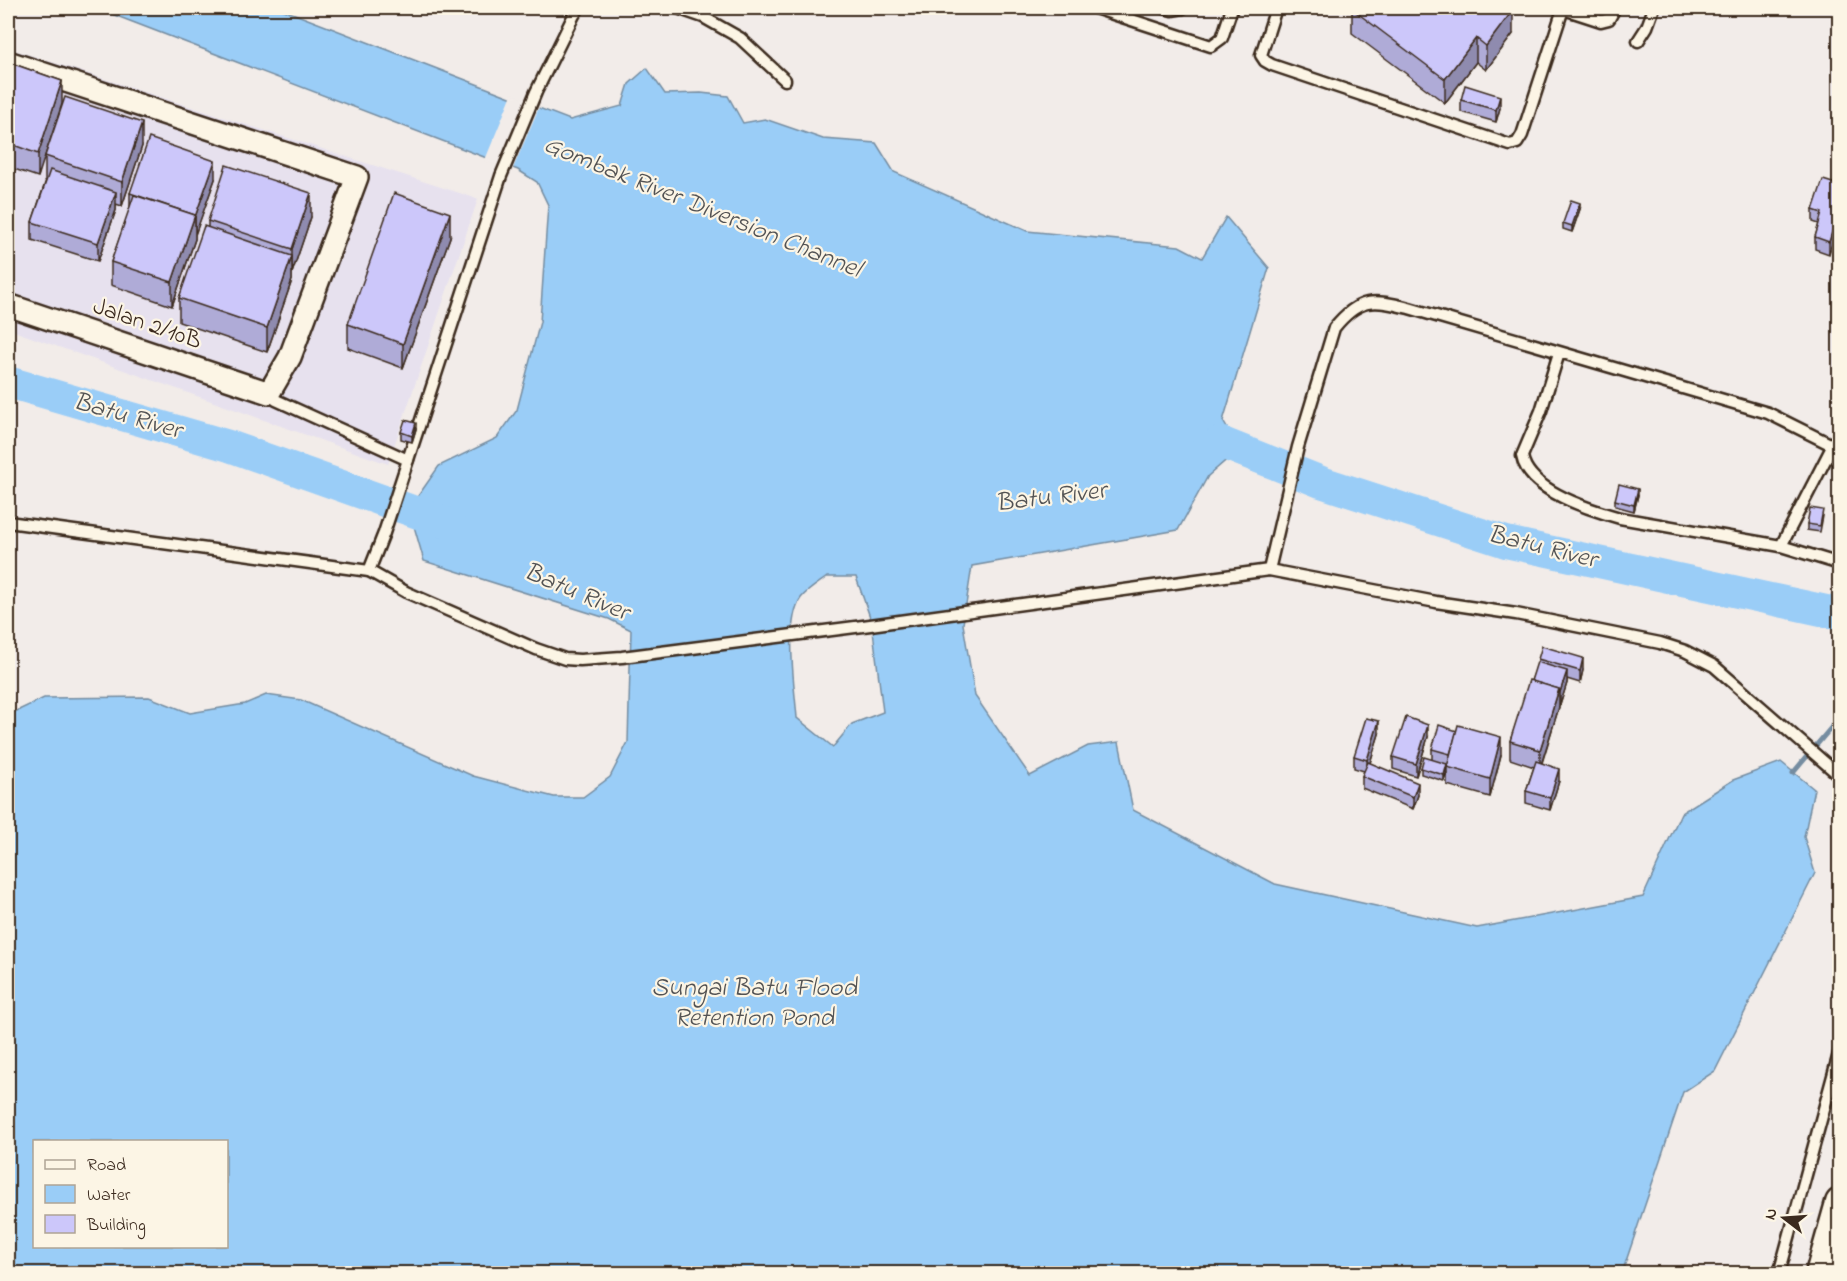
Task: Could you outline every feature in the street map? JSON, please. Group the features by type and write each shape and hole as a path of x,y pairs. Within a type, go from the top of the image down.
{"street":[{"path":"8,62 357,177 290,357 269,393"},
{"name":"Jalan 2/10B","path":"8,305 269,393"},
{"path":"1820,1274 1839,1203"}],"lane":[{"path":"369,571 384,533 501,176 537,92 579,8"},
{"path":"677,8 703,17 740,38 785,80"},
{"path":"1095,8 1211,46 1222,38 1232,8"},
{"path":"1165,8 1172,10 1183,8"},
{"path":"1276,8 1261,55 1265,61 1510,145 1517,143 1522,135 1562,8 1601,21 1609,19 1614,8"},
{"path":"1638,41 1647,27 1654,8"},
{"path":"1269,570 1298,447 1334,328 1355,306 1370,302 1386,302 1768,413 1836,447 1781,546"},
{"path":"1558,353 1542,411 1522,456 1524,463 1534,476 1566,501 1620,518 1781,546 1839,564"},
{"path":"269,393 276,400 408,460"},
{"path":"8,522 369,571 406,592 553,656 580,660 622,657 863,626 1269,570 1436,602 1516,614 1685,651 1714,666 1839,776"},
{"path":"1779,1274 1839,1050"}],"shaded area":[{"path":"8,48 478,199 388,464 8,329"}],"water":[{"name":"Sungai Batu Flood Retention Pond","path":"96,8 279,8 570,120 622,106 629,84 647,68 665,94 701,93 728,96 743,123 765,119 823,139 876,143 894,172 1027,231 1179,246 1202,258 1226,217 1269,268 1223,421 1239,449 1208,476 1178,530 972,566 963,624 975,696 1030,776 1088,746 1119,742 1133,810 1275,884 1477,928 1643,897 1681,813 1733,780 1781,762 1814,789 1804,837 1815,873 1715,1071 1683,1092 1622,1273 8,1274 8,715 44,698 149,697 190,713 245,704 266,695 301,700 473,776 554,797 583,797 610,777 628,742 631,630 609,619 424,561 409,509 439,466 497,438 517,410 540,322 548,205 537,182 518,170","holes":["827,577 856,577 872,623 883,712 852,724 833,747 797,718 792,656 793,623 801,598 810,589"]}],"pier":[{"path":"512,94 540,105 512,171 485,160"}],"building":[{"path":"1353,8 1510,8 1513,10 1486,46 1476,38 1445,79"},
{"path":"8,62 62,81 38,154 8,143"},
{"path":"1465,85 1500,96 1496,110 1461,100"},
{"path":"65,97 142,123 122,182 45,156"},
{"path":"149,138 215,161 195,217 195,215 130,193"},
{"path":"226,165 311,193 292,249 208,221"},
{"path":"50,170 116,192 98,243 32,222"},
{"path":"1839,173 1839,209 1829,242 1815,237 1822,213 1813,210 1823,180 1836,184"},
{"path":"394,193 450,213 403,344 348,324"},
{"path":"134,195 195,215 172,282 111,262"},
{"path":"1571,200 1580,203 1572,226 1563,223"},
{"path":"204,226 292,256 267,328 179,298"},
{"path":"405,420 416,423 412,436 401,432"},
{"path":"1619,484 1638,489 1634,505 1615,500"},
{"path":"1810,508 1823,510 1820,526 1807,524"},
{"path":"1542,646 1583,658 1580,671 1538,659"},
{"path":"1537,662 1567,671 1560,692 1559,689 1531,681"},
{"path":"1529,680 1559,689 1540,750 1510,741"},
{"path":"1406,717 1428,725 1416,764 1393,757"},
{"path":"1366,718 1379,721 1367,760 1354,756"},
{"path":"1439,725 1457,731 1450,754 1432,749"},
{"path":"1458,725 1501,737 1490,779 1447,767"},
{"path":"1424,757 1447,764 1444,775 1421,768"},
{"path":"1536,761 1559,769 1550,798 1526,791"},
{"path":"1368,762 1418,783 1413,797 1362,776"}],"waterway":[{"name":"Batu River","path":"8,382 229,446 449,524"},
{"name":"Batu River","path":"1200,455 1220,442 1321,482 1506,542 1840,614"},
{"path":"1793,773 1840,717"}],"water label":[{"name":"Gombak River Diversion Channel","path":"702,208"}]}
